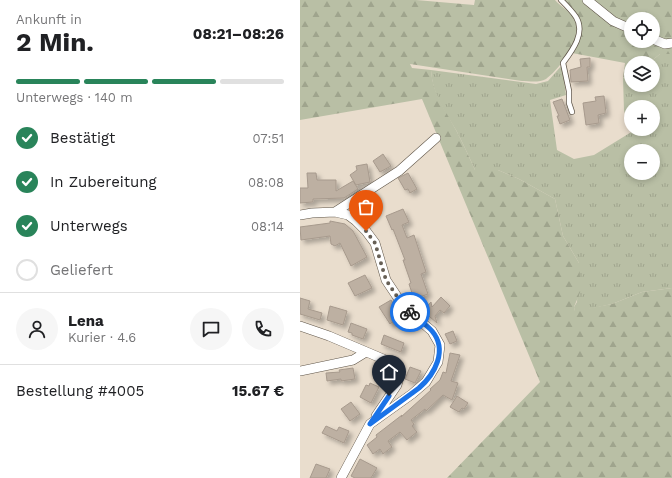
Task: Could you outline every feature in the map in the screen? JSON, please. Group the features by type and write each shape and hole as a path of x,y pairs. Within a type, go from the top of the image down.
{"street":[{"path":"587,0 613,21 624,26"},
{"path":"660,42 672,44"},
{"path":"335,212 399,171 436,138"},
{"path":"300,215 335,212 348,216 366,231 375,243 386,280 400,301 412,314 432,331 440,345 438,362 426,382 370,424"},
{"path":"300,326 389,360 395,364 400,373 397,385 370,424 341,478"},
{"path":"300,371 353,360 366,352"}],"lane":[{"path":"561,0 576,17 580,28 577,41 563,63 569,91 569,103 572,112"}],"green space":[{"path":"300,0 416,0 474,5 475,0 555,0 575,19 579,28 572,48 556,70 543,80 522,81 410,64 412,68 431,70 434,87 437,94 459,135 475,170 498,170 519,179 555,199 563,236 579,263 581,290 574,307 575,311 612,304 642,292 672,288 672,478 447,478 540,382 422,99 300,120"},
{"path":"563,0 584,0 624,26 624,48 660,48 660,42 672,45 672,54 660,54 658,56 624,56 624,63 572,53 582,28"},
{"path":"590,0 672,0 672,42 660,39 660,12 624,12 624,24 614,20"},
{"path":"660,54 672,54 672,288 642,292 612,304 575,312 574,307 577,302 579,263 563,236 555,199 519,179 498,170 475,170 459,135 443,109 434,87 431,70 536,84 548,81 562,65 566,95 550,100 557,150 574,159 594,155 625,136 660,136 660,100 624,100 624,111 623,78 624,77 624,92 660,92 660,56 658,56"}],"building":[{"path":"590,58 590,67 587,67 588,81 571,82 570,70 581,67 580,59"},
{"path":"604,96 606,113 598,115 599,123 586,125 583,103 596,101 595,97"},
{"path":"562,99 570,120 560,124 557,116 559,116 553,102"},
{"path":"383,154 391,166 380,172 373,161"},
{"path":"367,164 370,182 356,185 350,175 357,170 356,166"},
{"path":"307,173 316,173 317,180 336,180 336,191 353,181 358,189 344,198 313,199 313,202 300,203 300,188 308,188"},
{"path":"408,173 417,189 410,193 408,189 405,190 398,178"},
{"path":"403,209 409,222 402,225 407,238 414,235 426,272 421,274 428,294 414,299 409,284 411,283 403,260 405,260 393,229 392,230 386,216"},
{"path":"330,221 345,224 353,231 367,257 351,266 340,243 335,246 331,244 330,236 301,240 300,227 330,223"},
{"path":"365,275 372,288 355,296 348,283"},
{"path":"441,297 450,306 444,313 440,310 435,316 437,323 423,311 431,302 432,307"},
{"path":"300,298 310,301 308,309 322,313 320,320 300,314"},
{"path":"391,300 401,316 390,324 379,307"},
{"path":"330,306 347,311 343,325 327,320"},
{"path":"351,323 367,329 363,339 348,332"},
{"path":"453,331 457,341 450,344 445,334"},
{"path":"384,335 404,343 401,352 381,344"},
{"path":"450,353 460,355 451,381 458,383 452,400 443,395 426,411 425,409 411,420 414,424 412,426 417,432 407,440 400,432 388,441 392,447 383,454 380,449 373,454 367,445 377,437 376,435 402,415 401,417 431,390 430,389 440,380 443,372 446,373"},
{"path":"410,367 421,371 415,383 405,379"},
{"path":"353,368 355,379 327,381 326,373 340,372 339,370"},
{"path":"385,371 389,378 381,382 378,375"},
{"path":"370,383 379,387 371,403 360,397 366,385 369,386"},
{"path":"457,396 468,403 464,409 462,408 459,412 450,407"},
{"path":"351,402 360,414 350,421 341,409"},
{"path":"326,426 337,431 339,427 349,431 344,443 322,433"},
{"path":"360,459 377,468 371,478 355,478 351,476"},
{"path":"316,464 330,469 326,478 310,478"}],"way so far":[{"path":"366,231 375,243 380,255 386,280 400,301 410,312"}],"route":[{"path":"389,396 370,424 426,382 438,362 440,345 432,331 410,312"}]}
